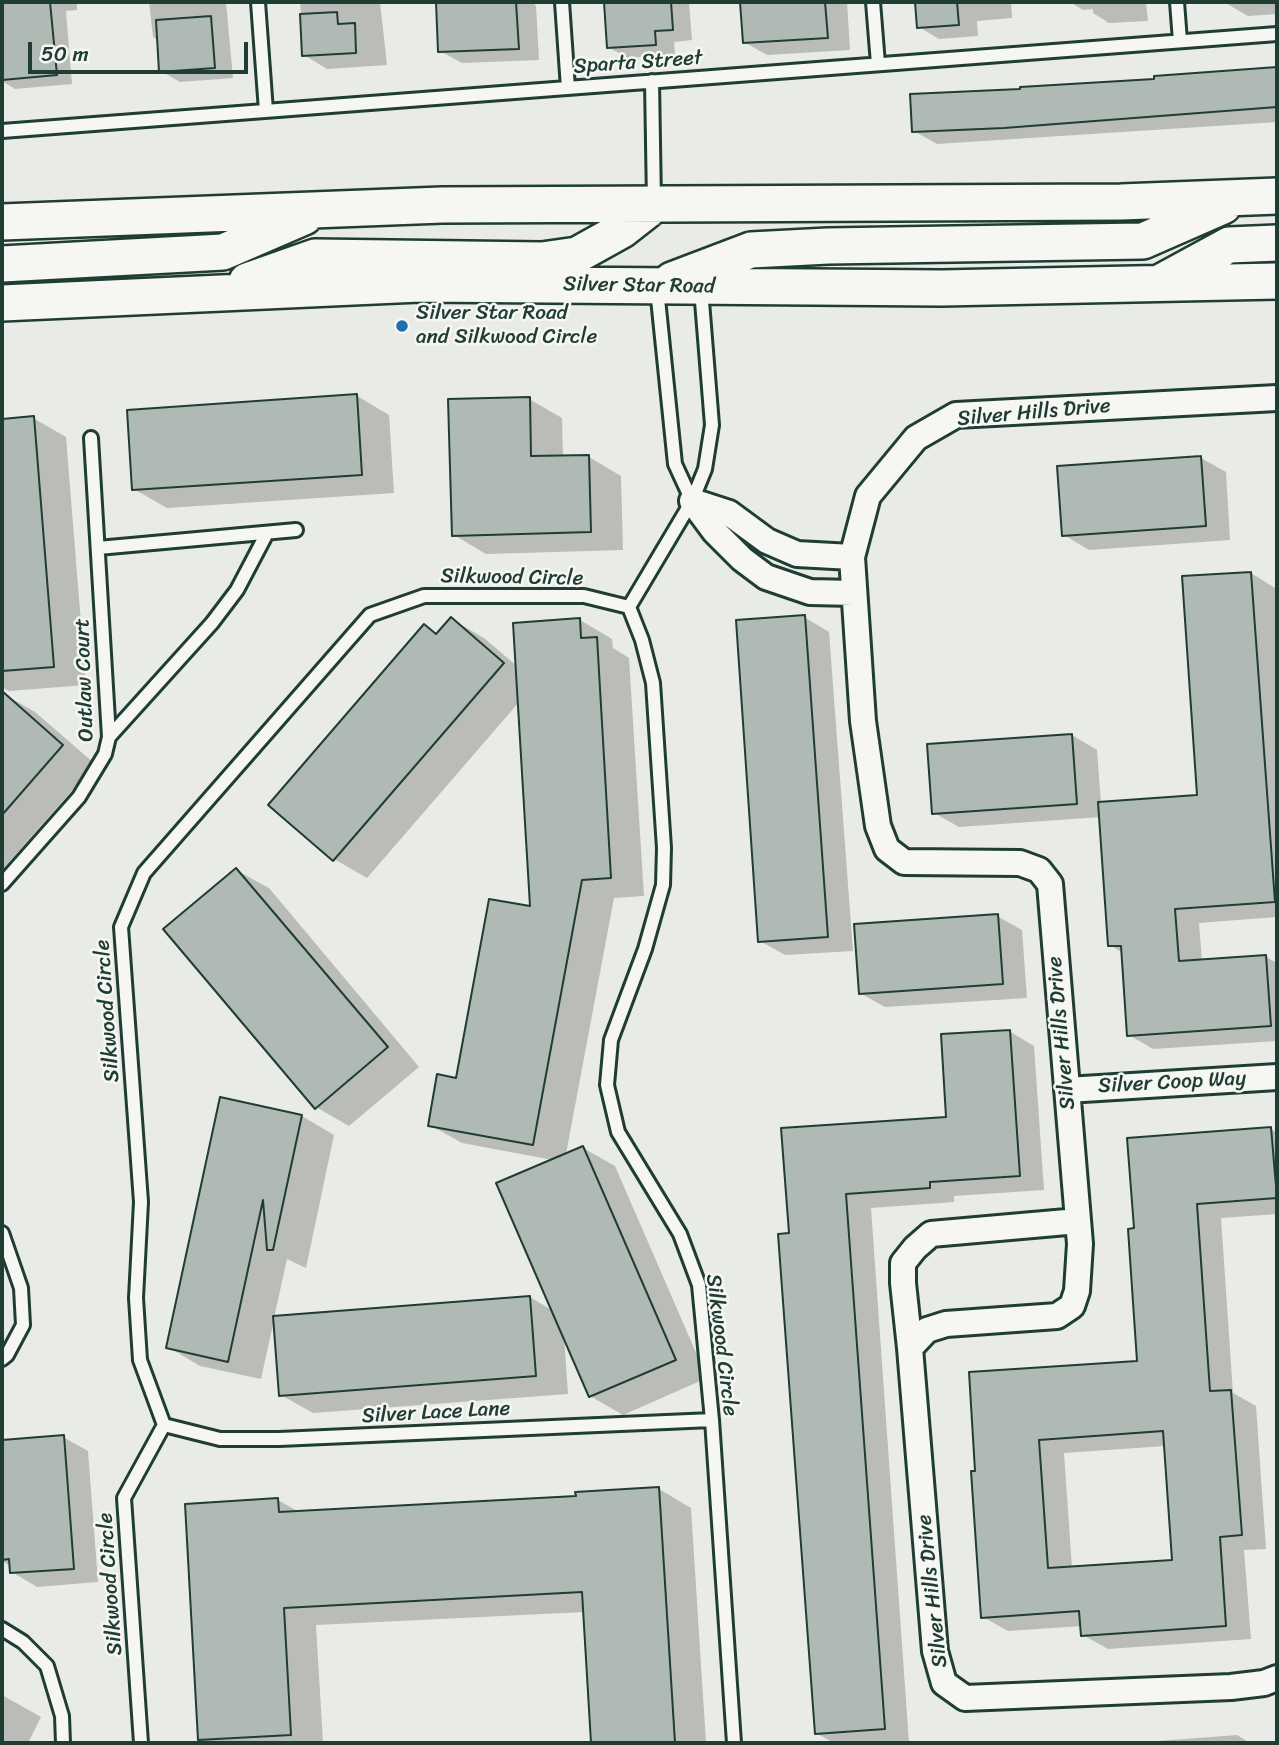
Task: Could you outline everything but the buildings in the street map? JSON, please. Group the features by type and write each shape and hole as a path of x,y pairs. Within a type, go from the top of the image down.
{"main road":[{"path":"2,222 442,205 1108,202 1277,196"},
{"path":"656,286 751,250 828,246 1143,241 1242,198"},
{"path":"214,293 316,257 542,260 578,255 622,230 654,205"},
{"path":"2,264 223,252 324,209"},
{"path":"1155,285 1229,245 1277,243"},
{"name":"Silver Star Road","path":"2,303 419,284 942,288 1277,281"}],"street":[{"name":"Silver Hills Drive","path":"1277,398 957,415 916,438 868,496 852,557 863,721 878,826 887,849 904,862 1020,863 1039,870 1050,884 1080,1244 1077,1290 1072,1307 1057,1316 946,1324 927,1330 910,1348 935,1651 944,1683 965,1698 1231,1687 1264,1683 1277,1678"},
{"path":"692,500 729,513 767,541 797,554 852,557"},
{"path":"692,500 715,532 742,559 766,577 810,592 855,593"},
{"name":"Silver Coop Way","path":"1067,1090 1277,1077"},
{"path":"910,1348 903,1263 931,1234 1078,1222"}],"lane":[{"path":"258,2 266,111"},
{"path":"562,2 568,88"},
{"path":"873,2 878,64"},
{"path":"1177,2 1180,41"},
{"name":"Sparta Street","path":"2,131 1277,34"},
{"path":"652,81 654,205"},
{"path":"656,286 674,464 692,500"},
{"path":"629,607 692,500 705,469 712,425 701,287"},
{"name":"Outlaw Court","path":"2,884 79,797 106,754 108,737 91,438"},
{"path":"98,548 296,530"},
{"path":"108,737 212,623 237,590 267,533"},
{"name":"Silkwood Circle","path":"141,1743 124,1498 164,1425 141,1360 136,1298 141,1202 121,927 144,873 370,615 424,596 584,596 629,607 642,640 653,683 664,848 663,885 645,949 611,1040 607,1085 618,1132 680,1234 699,1285 712,1420 734,1743"},
{"path":"2,1233 20,1288 23,1325 7,1355 2,1359"},
{"name":"Silver Lace Lane","path":"164,1425 220,1439 279,1439 712,1420"},
{"path":"2,1629 23,1642 47,1666 62,1716 63,1743"}],"place":[{"name":"Silver Star Road and Silkwood Circle","path":"402,326"}]}
